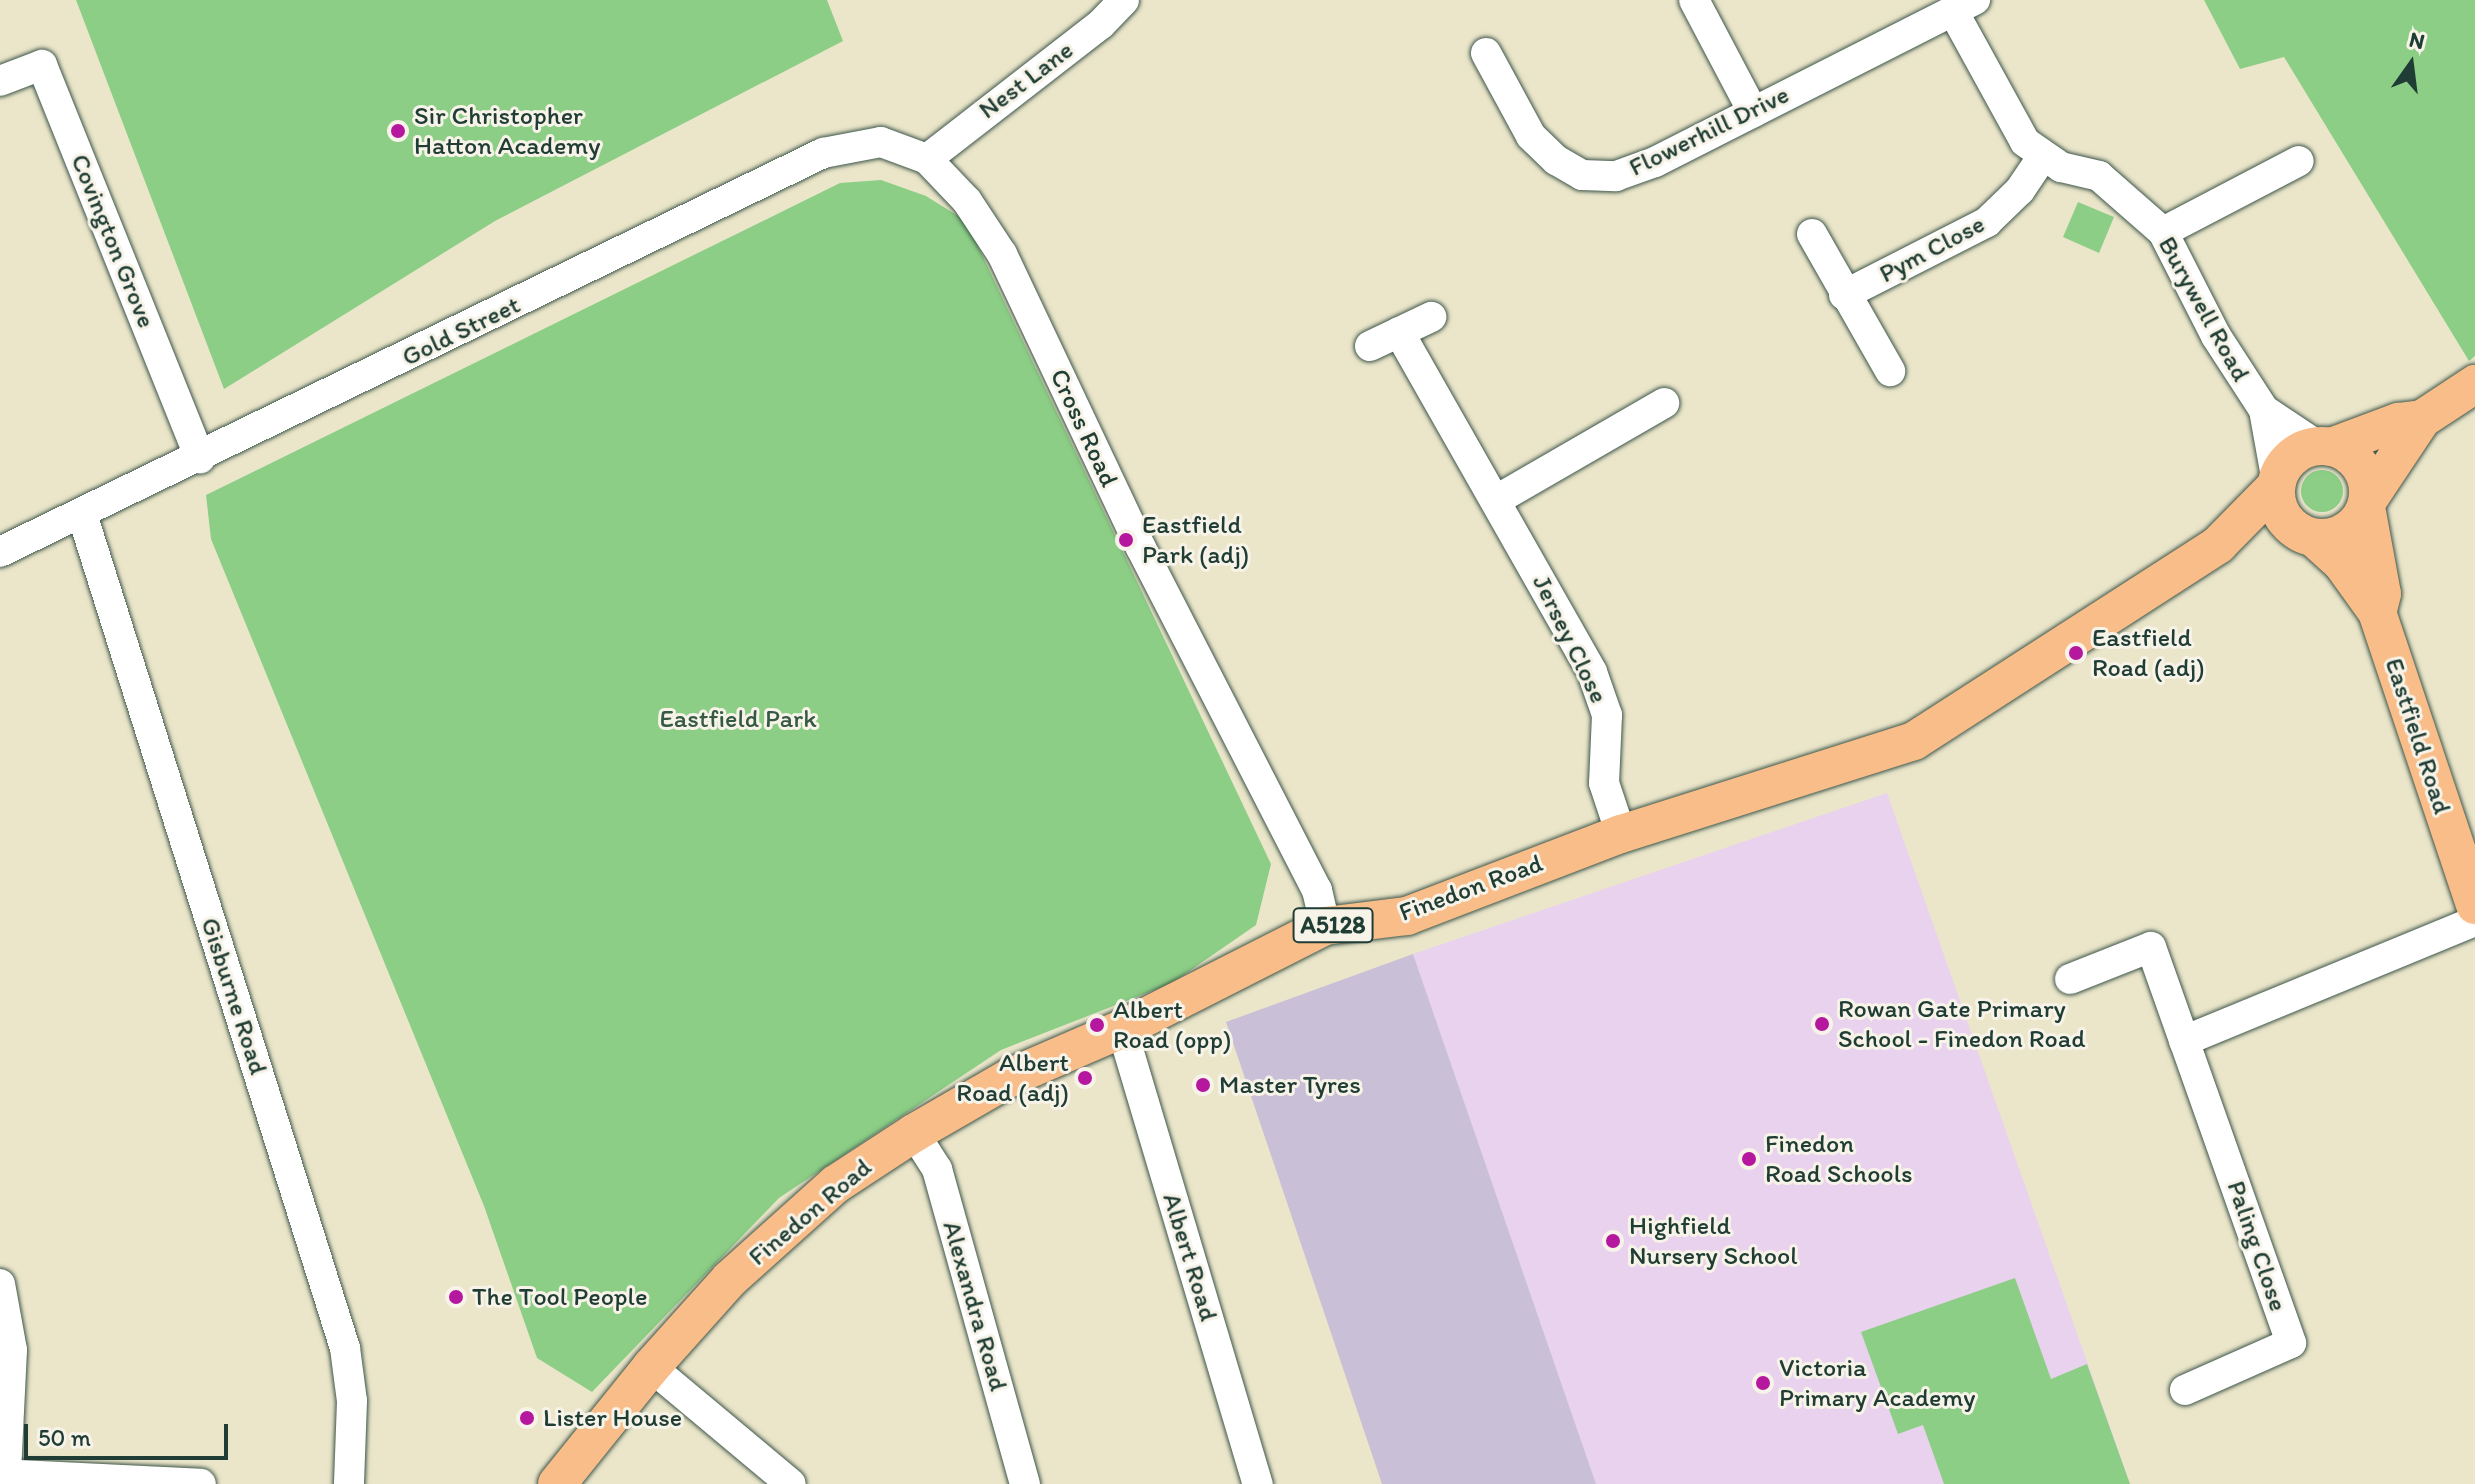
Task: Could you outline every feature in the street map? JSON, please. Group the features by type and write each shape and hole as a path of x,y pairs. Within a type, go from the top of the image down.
{"main road":[{"path":"2422,419 2398,422 2292,457 2276,484 2281,514 2307,536 2351,528 2422,419 2475,384"},
{"path":"2325,447 2356,460 2364,472 2367,503"},
{"name":"Finedon Road","path":"557,1484 651,1367 730,1279 824,1195 914,1133 1011,1077 1122,1029 1325,926 1407,916 1621,834 1914,741 2218,545 2276,484"},
{"name":"Eastfield Road","path":"2367,503 2382,594 2377,612"},
{"name":"Finedon Road","path":"2218,545 2307,536"},
{"name":"Eastfield Road","path":"2307,536 2341,562 2377,612 2475,905"}],"street":[{"name":"Nest Lane","path":"927,159 1101,24 1124,0"},
{"path":"1694,0 1753,112"},
{"path":"1964,5 2025,142 2042,157"},
{"name":"Flowerhill Drive","path":"1486,53 1531,136 1556,160 1582,175 1616,176 1655,162 1964,5"},
{"name":"Covington Grove","path":"0,81 42,65 200,459"},
{"name":"Gold Street","path":"0,552 200,459 823,153 881,142 927,159"},
{"name":"Burywell Road","path":"2042,157 2099,176 2163,232 2216,336 2264,410 2276,484"},
{"name":"Pym Close","path":"1844,295 1987,222 2020,190 2042,157"},
{"name":"Cross Road","path":"927,159 967,201 1002,254 1141,548 1317,890 1325,926"},
{"path":"2163,232 2299,161"},
{"path":"1812,234 1890,371"},
{"path":"1370,346 1431,317"},
{"name":"Jersey Close","path":"1399,332 1498,499 1592,672 1607,715 1604,783 1621,834"},
{"path":"1498,499 1664,403"},
{"name":"Burywell Road","path":"2264,410 2325,447"},
{"name":"Gisburne Road","path":"82,514 345,1348 352,1401 349,1484"},
{"path":"2184,1041 2475,921"},
{"name":"Paling Close","path":"2070,979 2151,947 2291,1343 2185,1390"},
{"name":"Albert Road","path":"1122,1029 1258,1484"},
{"name":"Alexandra Road","path":"914,1133 937,1169 1025,1484"},
{"path":"0,1284 12,1350 3,1474 201,1484"},
{"path":"651,1367 791,1484"}],"shaded area":[{"name":"Finedon Road Schools","path":"1887,793 2130,1484 1596,1484 1413,954"},
{"path":"1413,954 1596,1484 1382,1484 1226,1022"}],"green space":[{"name":"Sir Christopher Hatton Academy","path":"76,0 827,0 843,41 495,221 224,389"},
{"path":"2204,0 2475,0 2475,356 2469,361 2284,57 2240,69"},
{"name":"Eastfield Park","path":"881,180 926,196 966,221 1271,864 1256,925 1172,983 1001,1050 779,1198 592,1392 537,1358 484,1206 211,539 206,495 840,183"},
{"path":"2078,202 2114,217 2099,253 2063,237"},
{"path":"2322,470 2337,476 2343,491 2337,506 2322,512 2307,506 2301,491 2307,476"},
{"path":"2015,1278 2051,1379 2087,1364 2130,1484 1944,1484 1923,1425 1898,1434 1861,1332"}],"place":[{"name":"Sir Christopher Hatton Academy","path":"398,131"},
{"name":"Eastfield Park (adj)","path":"1126,540"},
{"name":"Eastfield Road (adj)","path":"2076,653"},
{"name":"Rowan Gate Primary School - Finedon Road","path":"1822,1024"},
{"name":"Albert Road (opp)","path":"1097,1025"},
{"name":"Albert Road (adj)","path":"1085,1078"},
{"name":"Master Tyres","path":"1203,1085"},
{"name":"Finedon Road Schools","path":"1749,1159"},
{"name":"Highfield Nursery School","path":"1613,1241"},
{"name":"The Tool People","path":"456,1297"},
{"name":"Victoria Primary Academy","path":"1763,1383"},
{"name":"Lister House","path":"527,1418"}]}
